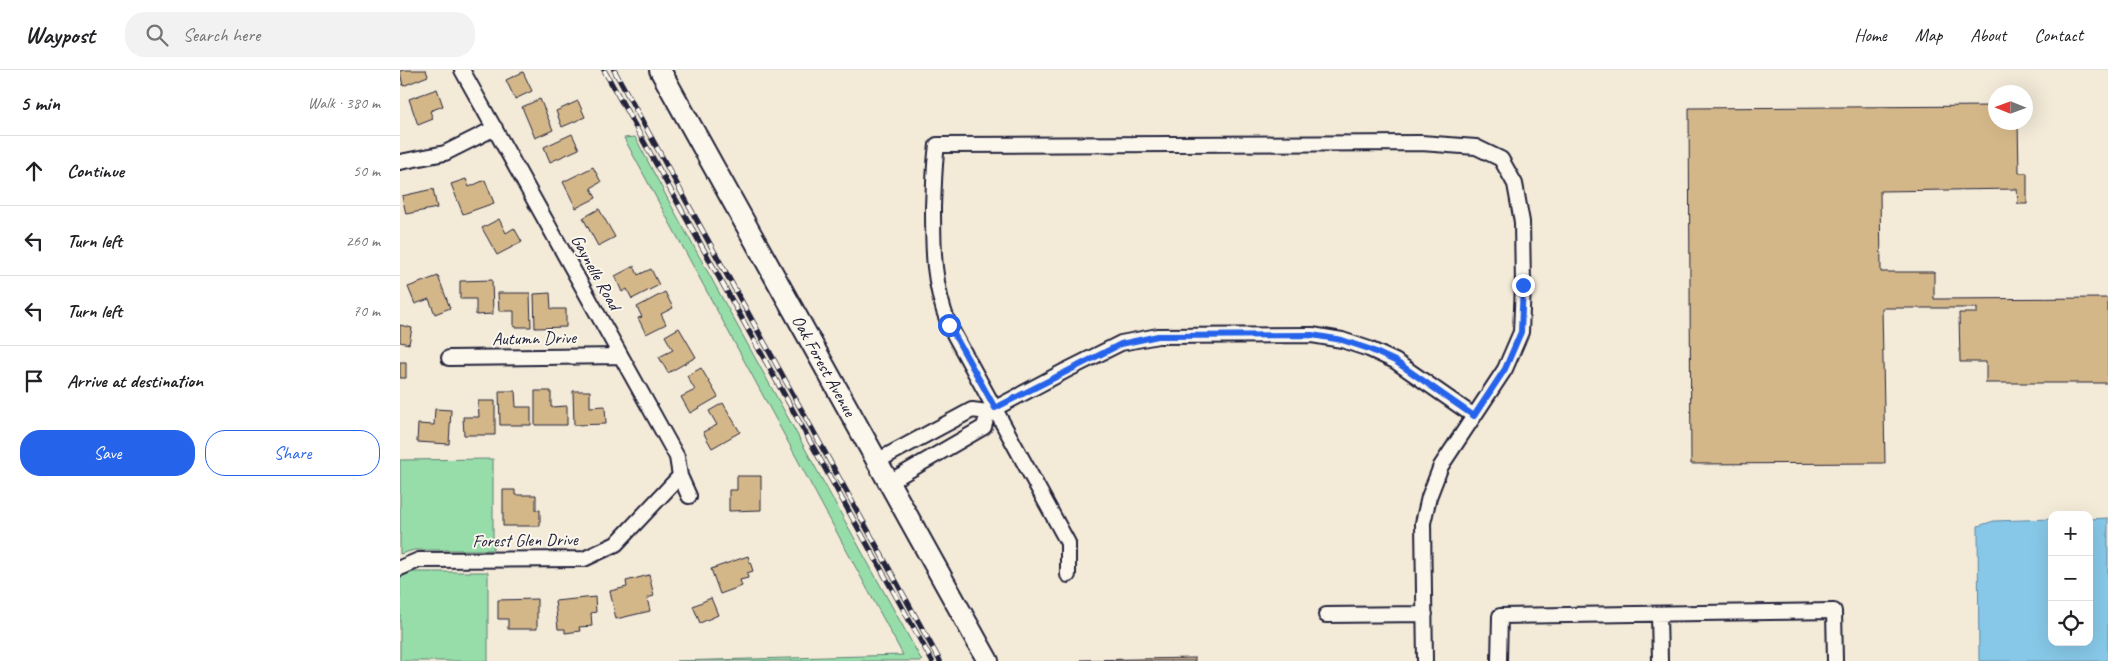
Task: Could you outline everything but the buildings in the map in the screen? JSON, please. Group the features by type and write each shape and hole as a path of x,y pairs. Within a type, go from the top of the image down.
{"street":[{"name":"Gaynelle Road","path":"462,70 678,457 680,476 689,496"},
{"name":"Oak Forest Avenue","path":"660,70 988,661"},
{"path":"400,162 445,153 495,128"},
{"path":"1068,575 1068,543 992,410 949,325 940,302 935,274 933,227 934,164 937,145 1421,143 1476,147 1501,159 1515,184 1522,222 1523,285 1521,332 1505,369 1441,466 1429,497 1423,523 1425,661"},
{"path":"877,461 972,410 992,410 1121,344 1158,336 1312,335 1342,340 1369,349 1395,361 1474,416"},
{"name":"Autumn Drive","path":"449,358 621,356"},
{"path":"889,482 984,427 992,410"},
{"name":"Forest Glen Drive","path":"400,568 419,560 584,559 616,544 680,476"},
{"path":"1499,661 1500,616 1834,611 1834,661"},
{"path":"1326,615 1425,614"},
{"path":"1659,614 1660,661"}],"green space":[{"path":"635,137 922,661 676,661 903,655 624,138"},
{"path":"493,459 493,550 414,550 400,554 400,460"},
{"path":"411,572 488,572 488,661 400,661 400,578"}],"water":[{"path":"2108,518 2108,661 1979,661 1978,526 1994,521 2048,519 2048,646 2093,646 2093,519"}],"railway":[{"path":"604,70 932,661"},
{"path":"614,70 940,661"}],"route":[{"path":"949,325 995,408 1121,344 1158,336 1312,335 1342,340 1369,349 1395,361 1474,416 1505,369 1521,332 1523,285"}]}
